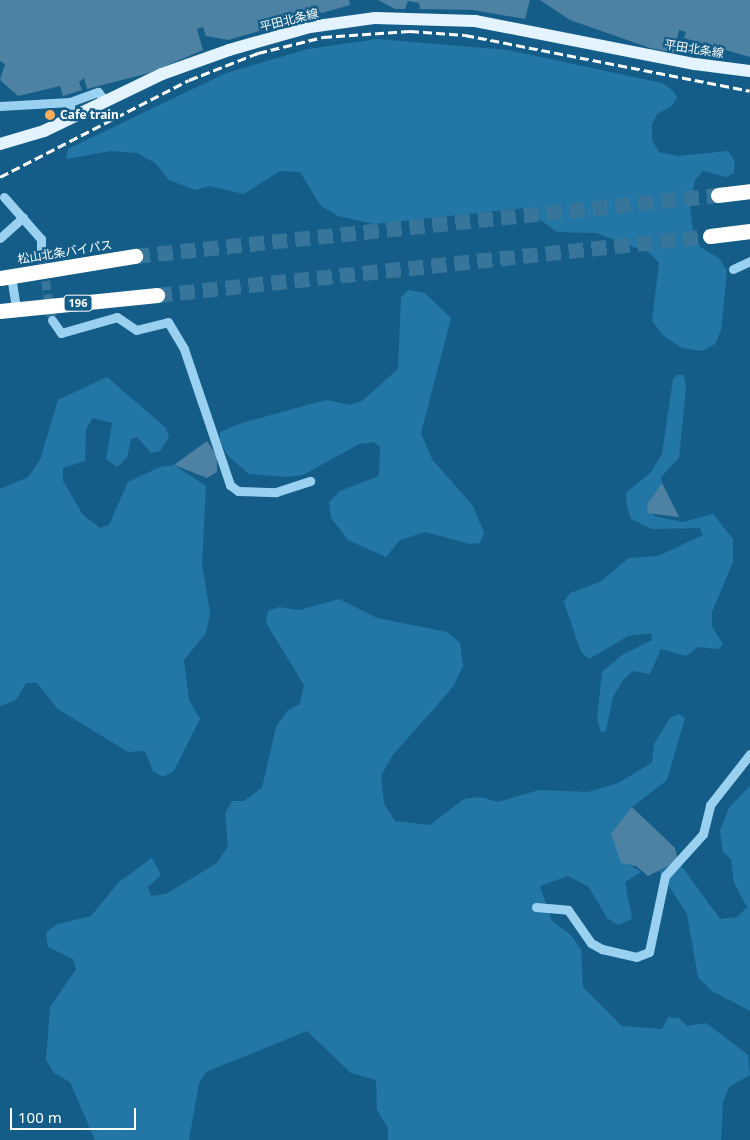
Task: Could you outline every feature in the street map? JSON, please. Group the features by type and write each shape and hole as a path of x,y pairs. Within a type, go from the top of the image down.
{"highway":[{"path":"718,195 750,191"},
{"path":"710,236 750,231"},
{"name":"松山北条バイパス","path":"5,277 135,256"},
{"name":"196","path":"0,311 157,295"}],"main road":[{"name":"平田北条線","path":"0,144 71,118 229,50 310,27 375,18 475,20 750,71"}],"street":[{"path":"0,106 70,102 98,92 106,102"},
{"path":"70,102 71,118"},
{"path":"4,197 41,238 41,254"},
{"path":"0,238 23,217"},
{"path":"733,269 750,261"},
{"path":"5,277 16,309"},
{"path":"52,320 61,333 117,317 136,330 168,322 184,349 230,485 238,491 276,492 310,481"},
{"path":"536,907 568,910 591,943 602,949 636,957 649,952 665,876 703,834 710,804 750,754"}],"shaded area":[{"path":"0,0 349,0 350,5 228,40 206,36 203,27 197,29 203,50 149,73 87,89 84,78 79,82 82,90 63,96 60,86 18,96 0,80 5,64 0,61"},
{"path":"378,0 530,0 525,19 473,10 420,9 419,3 408,1 405,9 395,9"},
{"path":"540,0 750,0 750,57 684,38 686,32 679,30 674,53 650,48 570,20"},
{"path":"377,39 508,50 662,83 671,89 677,97 672,106 657,114 652,124 652,140 659,152 678,156 728,151 735,162 734,173 727,177 703,171 695,180 690,205 694,243 720,259 727,272 721,330 715,344 702,351 682,348 664,336 652,321 659,263 650,253 596,233 557,232 524,208 374,224 338,216 321,206 300,172 280,171 244,194 209,186 195,190 169,180 155,163 137,153 111,151 66,159 68,149 226,73 308,49"},
{"path":"408,290 425,293 451,318 421,433 432,459 473,506 484,533 480,543 470,544 425,532 400,540 386,557 348,540 331,518 329,502 340,491 379,476 380,447 374,442 359,444 303,475 288,477 249,474 227,455 220,440 220,432 242,423 327,400 350,405 362,401 398,369 401,297"},
{"path":"677,375 684,375 686,388 679,458 661,477 662,483 648,503 654,516 683,522 713,514 733,539 733,562 712,612 712,626 723,644 718,649 698,647 686,656 661,649 650,674 633,671 623,680 613,697 606,731 601,732 597,719 602,672 622,655 652,640 651,633 628,636 589,659 581,652 564,602 570,593 600,582 629,558 658,556 703,535 700,528 652,529 631,519 627,506 626,493 651,472 662,454 673,379"},
{"path":"107,377 166,428 169,437 160,451 151,453 137,437 131,439 127,458 117,467 106,459 112,423 93,418 86,429 85,461 63,468 63,481 83,515 100,528 109,525 128,482 160,467 174,465 206,486 202,564 210,613 206,633 184,660 189,700 200,719 174,771 163,777 153,771 145,751 128,752 58,709 37,683 26,683 16,700 0,706 0,489 28,477 40,460 58,400"},
{"path":"207,441 217,456 217,472 207,478 174,465"},
{"path":"662,483 679,517 647,513 648,503"},
{"path":"339,599 377,618 447,632 460,643 463,666 453,687 392,756 381,776 384,804 395,821 430,825 464,799 480,797 498,802 539,790 588,792 618,783 652,763 654,744 670,718 679,714 685,718 667,780 632,807 627,863 641,872 625,882 632,919 618,925 607,918 589,887 568,876 540,886 552,921 572,936 581,950 583,987 622,1026 662,1029 668,1017 679,1018 687,1026 706,1023 748,1055 750,1075 729,1087 723,1102 721,1140 388,1140 388,1128 377,1110 376,1080 351,1073 307,1031 206,1072 199,1083 189,1140 95,1140 70,1082 54,1073 46,1060 50,1007 76,969 73,959 48,947 46,932 58,924 91,916 119,882 152,858 161,875 148,887 151,896 166,894 217,863 228,846 225,813 232,801 244,801 262,788 276,727 287,711 300,704 304,685 266,623 268,611 279,607 300,610"},
{"path":"750,786 750,1011 712,991 698,977 687,914 659,871 678,861 720,919 737,917 747,907 734,883 731,859 723,852 720,831 729,808"},
{"path":"632,807 675,848 678,861 648,876 636,866 621,863 611,834"}],"tunnel":[{"path":"135,256 718,195"},
{"path":"157,295 710,236"},
{"path":"41,254 52,320"}],"railway":[{"path":"0,177 189,80 258,53 323,37 410,31 465,35 750,91"}],"place":[{"name":"Cafe train","path":"50,115"}]}
